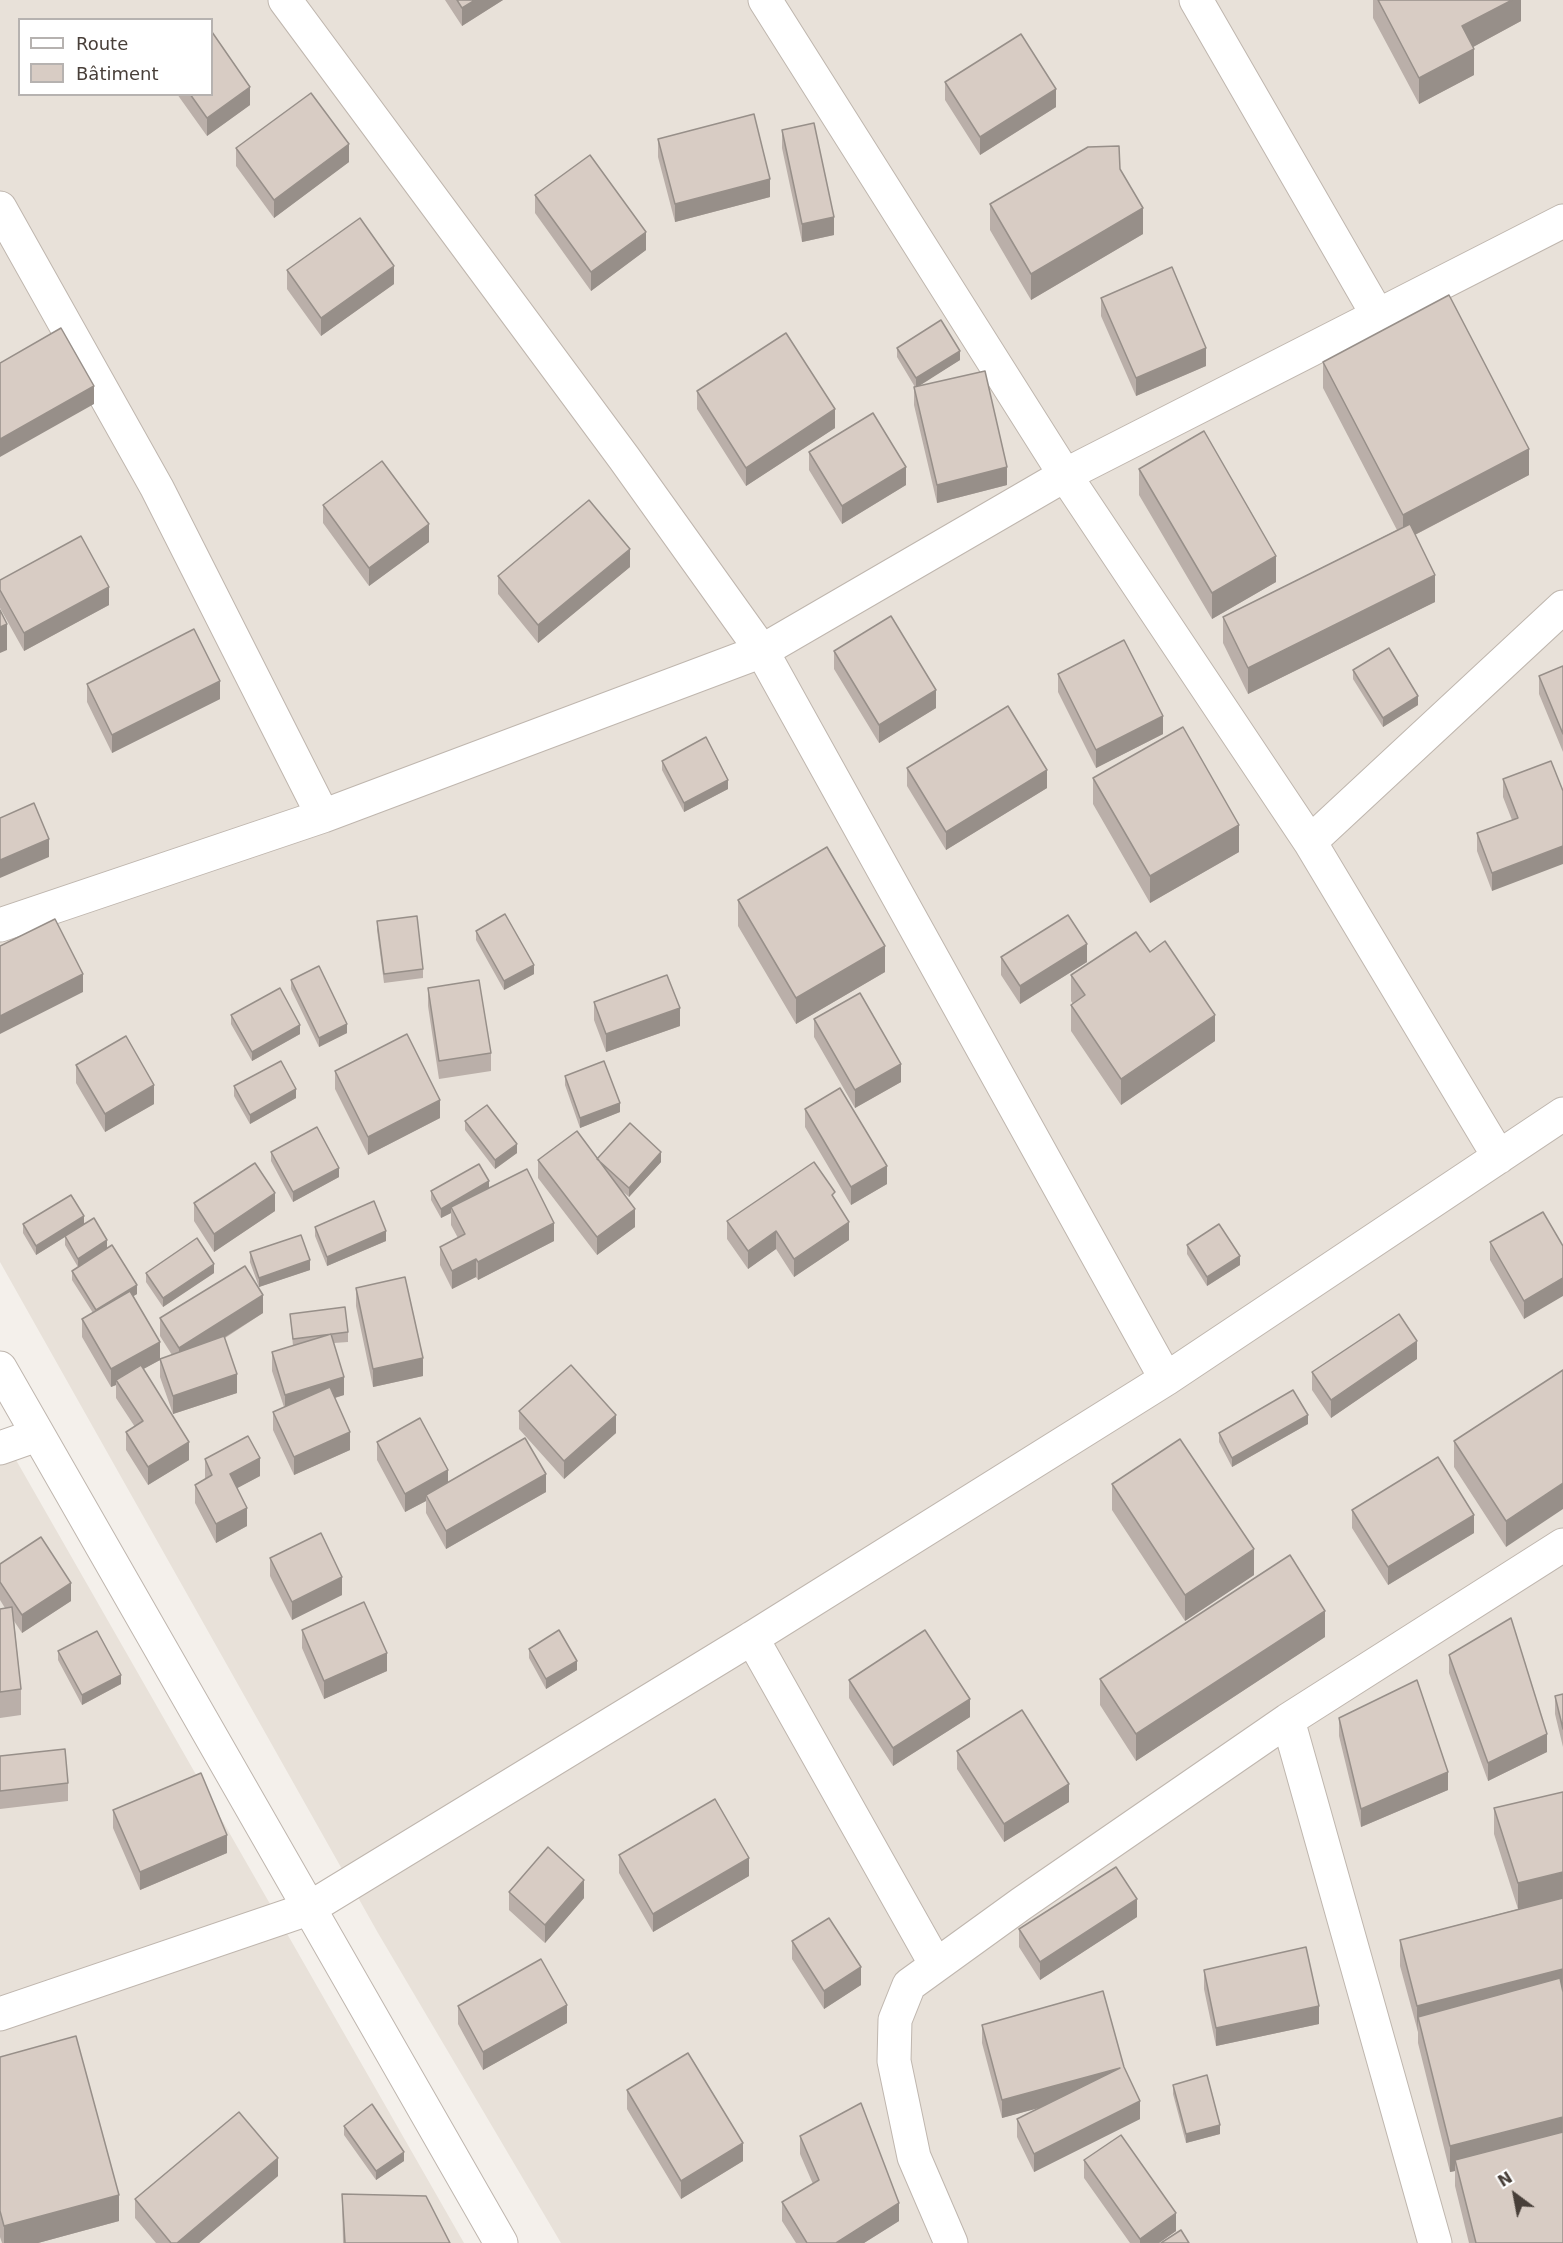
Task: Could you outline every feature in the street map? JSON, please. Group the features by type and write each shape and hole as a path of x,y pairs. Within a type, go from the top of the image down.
{"street":[{"path":"285,0 631,468 762,651 1166,1379"},
{"path":"765,0 1065,475 1310,842 1499,1157"},
{"path":"1196,0 1377,314"},
{"path":"0,208 157,488 323,816"},
{"path":"0,925 323,816 762,651 1065,475 1563,221"},
{"path":"1310,842 1563,607"},
{"path":"0,2014 308,1909 752,1638 1166,1379 1563,1114"},
{"path":"0,1368 501,2243"},
{"path":"0,1449 37,1435"},
{"path":"951,2243 914,2157 894,2061 895,2020 909,1985 1288,1720 1563,1545"},
{"path":"752,1638 936,1965"},
{"path":"1288,1720 1435,2243"}],"shaded area":[{"path":"0,0 1563,0 1563,2243 561,2243 378,1933 0,1262"},
{"path":"0,1432 464,2243 0,2243"}],"building":[{"path":"457,0 475,0 462,8"},
{"path":"1378,0 1512,0 1462,26 1474,49 1419,78"},
{"path":"213,33 250,87 207,118 191,96 213,96"},
{"path":"1021,34 1056,89 980,137 945,82"},
{"path":"311,93 349,144 274,200 236,148"},
{"path":"754,114 770,179 675,204 658,139"},
{"path":"814,123 834,217 802,224 782,130"},
{"path":"1119,146 1120,169 1143,208 1031,274 990,204 1088,147"},
{"path":"590,155 646,232 591,272 535,195"},
{"path":"360,218 394,266 321,318 287,270"},
{"path":"1172,267 1206,348 1136,378 1101,298"},
{"path":"1449,295 1529,449 1403,515 1323,362"},
{"path":"941,320 960,351 916,378 897,348"},
{"path":"61,328 94,386 0,439 0,363"},
{"path":"786,333 835,409 746,468 697,391"},
{"path":"985,371 1007,467 937,485 914,387"},
{"path":"873,413 906,467 842,506 809,452"},
{"path":"1204,431 1276,556 1212,593 1139,469"},
{"path":"382,461 429,524 369,568 323,505"},
{"path":"589,500 630,549 538,625 498,576"},
{"path":"1410,524 1435,575 1248,668 1223,617"},
{"path":"81,536 109,587 24,633 0,590 0,580"},
{"path":"0,610 7,624 0,627"},
{"path":"891,616 936,690 879,725 834,651"},
{"path":"194,629 220,681 112,735 87,684"},
{"path":"1124,640 1163,716 1096,750 1058,674"},
{"path":"1389,648 1418,696 1383,718 1353,670"},
{"path":"1563,666 1563,734 1539,676"},
{"path":"1008,706 1047,770 946,832 907,768"},
{"path":"1183,727 1239,825 1150,876 1093,778"},
{"path":"706,737 728,780 684,803 662,761"},
{"path":"1551,761 1563,791 1563,846 1492,873 1477,833 1518,818 1503,779"},
{"path":"34,803 49,839 0,860 0,818"},
{"path":"827,847 885,946 796,998 738,900"},
{"path":"505,914 534,965 504,981 476,931"},
{"path":"1068,915 1087,944 1020,986 1001,957"},
{"path":"417,916 423,969 384,974 377,921"},
{"path":"55,919 83,974 0,1016 0,946"},
{"path":"1136,932 1150,952 1165,941 1215,1015 1121,1079 1071,1005 1085,995 1071,975"},
{"path":"319,966 347,1024 319,1038 291,980"},
{"path":"667,975 680,1008 606,1034 594,1002"},
{"path":"479,980 491,1053 439,1061 428,988"},
{"path":"280,988 300,1025 252,1052 231,1015"},
{"path":"860,993 901,1064 855,1090 814,1019"},
{"path":"407,1034 440,1100 368,1137 335,1071"},
{"path":"126,1036 154,1085 105,1114 76,1065"},
{"path":"281,1061 296,1089 250,1115 234,1086"},
{"path":"604,1061 620,1103 580,1118 565,1076"},
{"path":"840,1088 887,1166 851,1187 805,1109"},
{"path":"487,1105 517,1144 495,1160 465,1121"},
{"path":"630,1123 661,1152 629,1188 597,1159"},
{"path":"317,1127 339,1168 293,1192 271,1152"},
{"path":"577,1131 635,1209 597,1237 538,1160"},
{"path":"814,1162 835,1192 832,1195 849,1222 794,1259 776,1231 748,1251 727,1221"},
{"path":"255,1163 275,1193 214,1234 194,1203"},
{"path":"479,1164 489,1181 441,1209 431,1191"},
{"path":"527,1169 554,1223 478,1262 476,1259 452,1271 440,1247 465,1234 451,1207"},
{"path":"71,1195 84,1216 36,1246 23,1224"},
{"path":"374,1201 386,1231 327,1257 315,1227"},
{"path":"1543,1212 1563,1246 1563,1278 1524,1301 1490,1242"},
{"path":"94,1218 107,1240 78,1259 65,1236"},
{"path":"1219,1224 1240,1256 1207,1277 1187,1245"},
{"path":"301,1235 310,1260 259,1278 250,1252"},
{"path":"197,1238 214,1264 163,1298 146,1273"},
{"path":"112,1245 137,1285 96,1310 72,1271"},
{"path":"245,1266 263,1295 179,1348 160,1318"},
{"path":"405,1277 423,1358 373,1369 356,1288"},
{"path":"130,1291 160,1342 111,1369 82,1319"},
{"path":"345,1307 348,1332 293,1339 290,1314"},
{"path":"1399,1314 1417,1341 1331,1400 1312,1372"},
{"path":"331,1334 344,1377 285,1395 272,1352"},
{"path":"224,1336 237,1374 173,1396 160,1359"},
{"path":"141,1365 189,1442 148,1467 126,1432 143,1421 116,1380"},
{"path":"571,1365 616,1415 564,1461 519,1411"},
{"path":"1563,1370 1563,1483 1506,1521 1454,1441"},
{"path":"330,1387 350,1432 294,1457 273,1412"},
{"path":"1293,1390 1308,1415 1232,1458 1219,1433"},
{"path":"420,1418 448,1470 405,1494 377,1442"},
{"path":"248,1436 260,1458 230,1474 247,1508 216,1524 195,1485 212,1475 205,1459"},
{"path":"525,1438 546,1474 446,1531 426,1495"},
{"path":"1180,1439 1254,1549 1185,1595 1112,1484"},
{"path":"1438,1457 1474,1515 1388,1567 1352,1510"},
{"path":"321,1533 342,1577 292,1602 270,1558"},
{"path":"41,1537 71,1583 22,1615 0,1582 0,1564"},
{"path":"1290,1555 1325,1611 1136,1734 1100,1679"},
{"path":"364,1602 387,1653 324,1681 302,1630"},
{"path":"12,1607 21,1689 0,1692 0,1609"},
{"path":"1511,1618 1547,1734 1488,1763 1449,1655"},
{"path":"559,1630 577,1661 546,1679 529,1649"},
{"path":"925,1630 970,1699 893,1748 849,1680"},
{"path":"97,1631 121,1675 82,1695 58,1651"},
{"path":"1417,1680 1448,1772 1361,1809 1339,1718"},
{"path":"1563,1694 1563,1729 1555,1696"},
{"path":"1022,1710 1069,1784 1004,1824 957,1751"},
{"path":"65,1749 68,1783 0,1791 0,1756"},
{"path":"201,1773 227,1835 140,1872 113,1810"},
{"path":"1563,1792 1563,1872 1518,1883 1494,1808"},
{"path":"715,1799 749,1858 653,1914 619,1855"},
{"path":"548,1847 584,1880 545,1925 509,1892"},
{"path":"1116,1867 1137,1899 1040,1962 1019,1929"},
{"path":"1563,1898 1563,1969 1417,2006 1400,1940"},
{"path":"829,1918 861,1967 824,1991 792,1941"},
{"path":"1306,1947 1319,2006 1216,2028 1204,1970"},
{"path":"541,1959 567,2005 483,2052 458,2006"},
{"path":"1560,1978 1563,1992 1563,2117 1450,2146 1418,2017"},
{"path":"1103,1991 1124,2067 1140,2101 1034,2154 1017,2119 1120,2068 1002,2100 982,2025"},
{"path":"76,2036 119,2195 4,2226 0,2211 0,2057"},
{"path":"688,2053 743,2143 681,2181 627,2090"},
{"path":"1207,2075 1220,2125 1186,2134 1173,2085"},
{"path":"861,2103 899,2203 836,2243 807,2243 782,2202 819,2180 800,2136"},
{"path":"372,2104 404,2152 376,2171 344,2126"},
{"path":"239,2112 278,2158 177,2243 171,2243 135,2199"},
{"path":"1563,2132 1563,2243 1476,2243 1455,2160"},
{"path":"1121,2135 1176,2213 1140,2239 1084,2160"},
{"path":"342,2194 426,2196 450,2243 345,2243"},
{"path":"1181,2230 1189,2243 1161,2243"}]}
